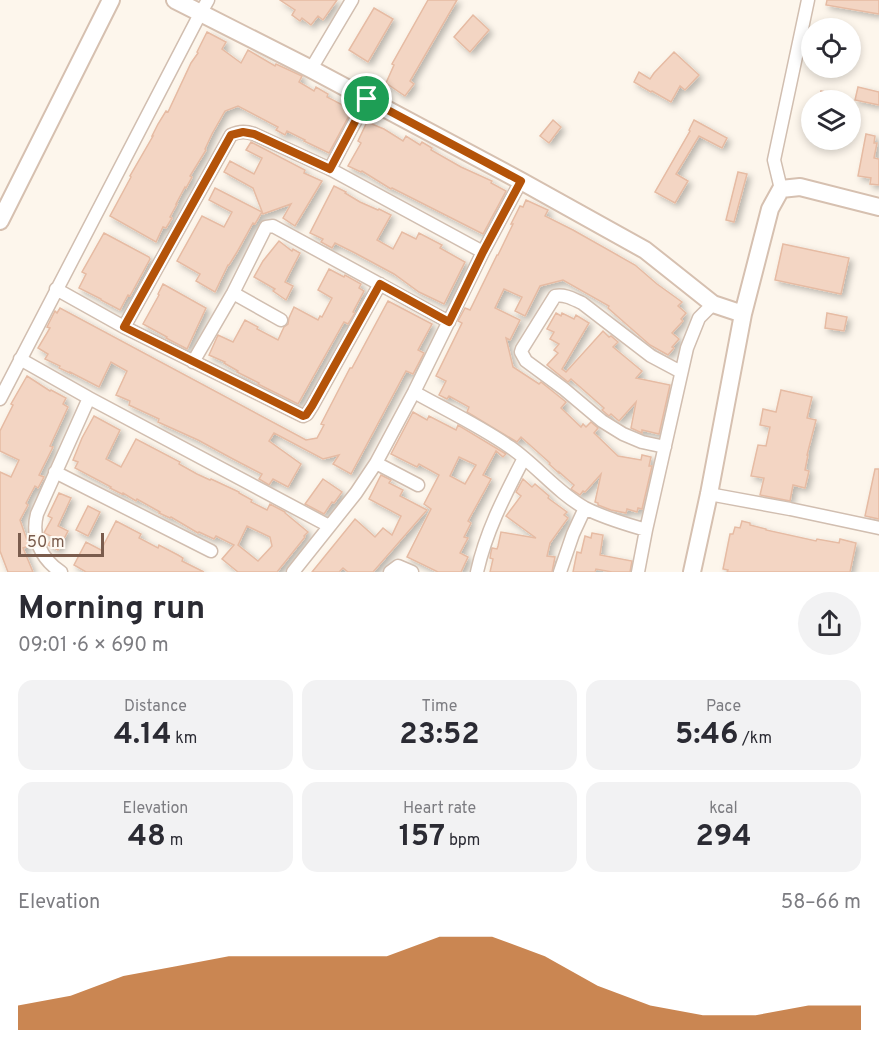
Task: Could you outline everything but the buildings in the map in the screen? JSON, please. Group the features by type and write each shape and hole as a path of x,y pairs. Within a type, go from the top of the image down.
{"street":[{"path":"0,221 111,0"},
{"path":"175,0 204,7 311,69 521,181 645,250 713,304 743,314"},
{"path":"311,69 352,0"},
{"path":"692,572 710,494 743,314 770,209 781,189 774,160 808,0"},
{"path":"0,399 204,7"},
{"path":"330,169 367,99"},
{"path":"124,327 231,135 243,132 254,134 330,169 483,252"},
{"path":"293,572 356,493 376,464 521,181"},
{"path":"781,189 800,187 879,207"},
{"path":"193,362 233,293 266,227 273,226 449,322"},
{"path":"56,289 124,327 301,416 306,416 380,284"},
{"path":"233,293 281,320"},
{"path":"665,447 623,434 602,421 526,361 521,352 555,296 559,295 582,303 651,356 681,372"},
{"path":"638,572 687,348 696,324 713,304"},
{"path":"20,359 329,526"},
{"path":"414,392 493,436 585,508 646,530"},
{"path":"61,572 44,555 35,534 34,525 89,398"},
{"path":"477,572 496,512 524,458"},
{"path":"376,464 418,485"},
{"path":"56,472 211,551"},
{"path":"710,494 879,528"},
{"path":"560,572 569,544 585,508"},
{"path":"390,572 398,566 412,572"}],"route":[{"path":"367,99 521,181 449,322 380,284 312,406 303,416 124,327 231,135 249,132 330,169 367,99"}]}
